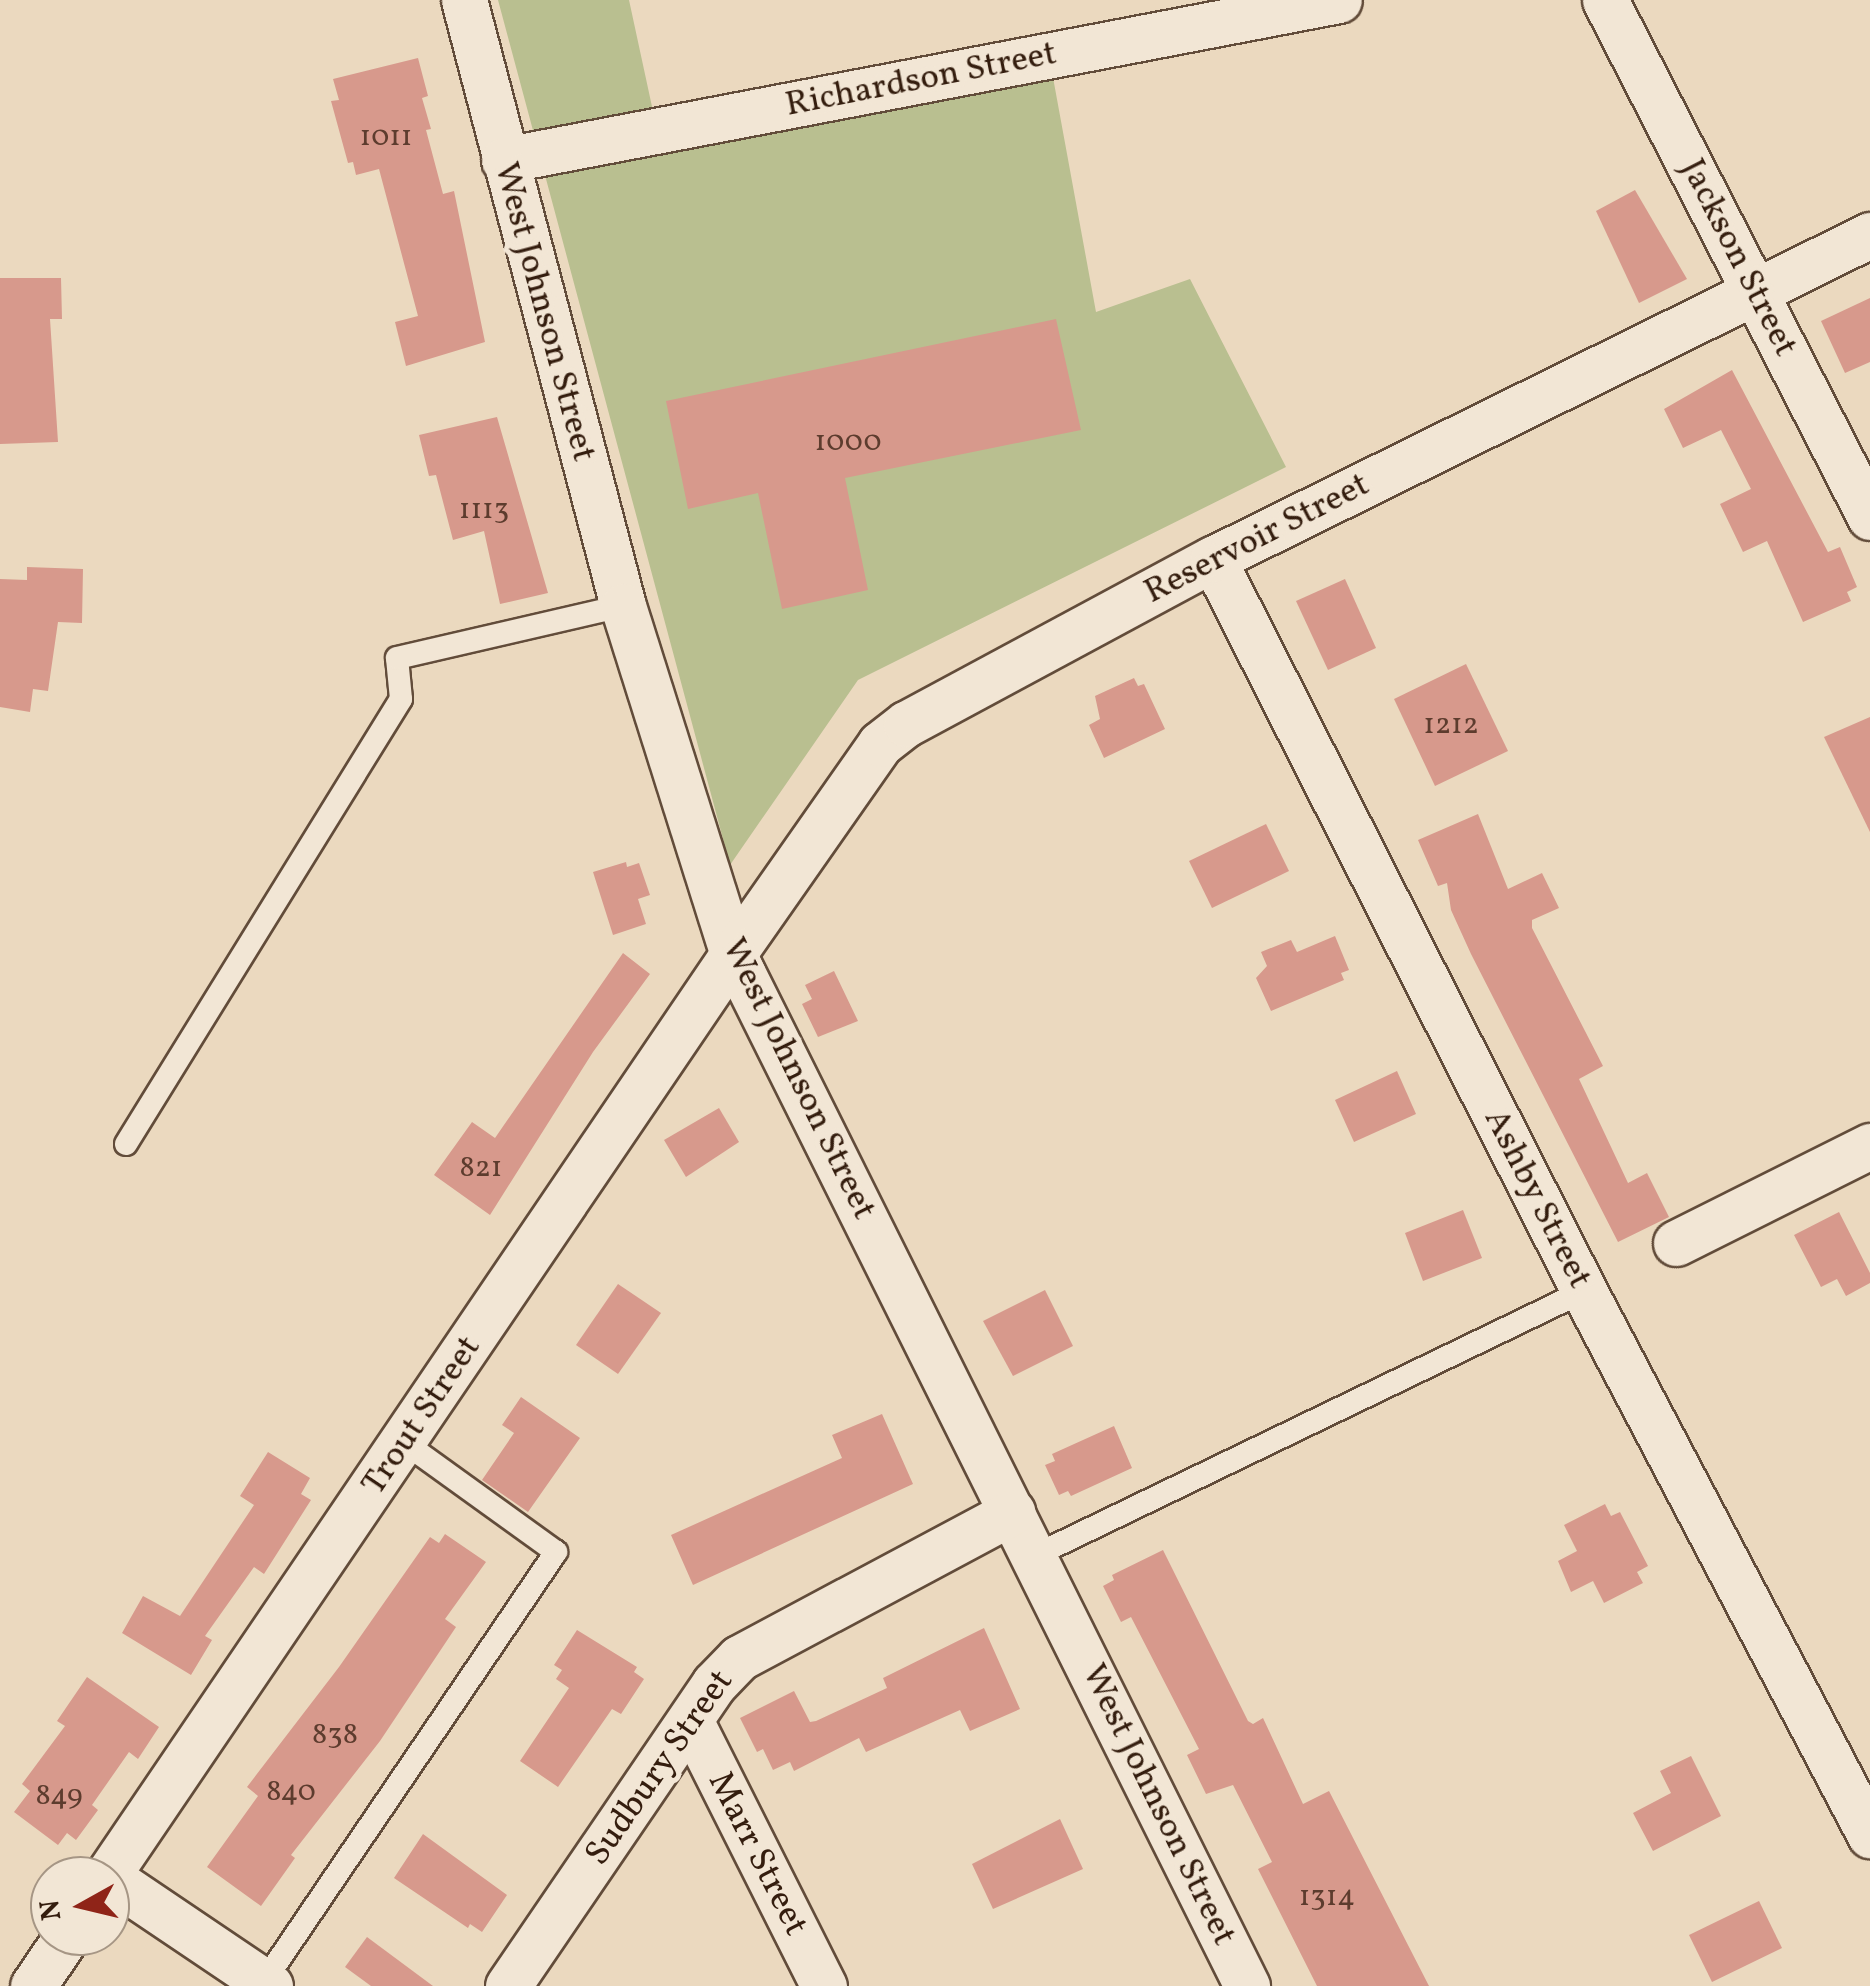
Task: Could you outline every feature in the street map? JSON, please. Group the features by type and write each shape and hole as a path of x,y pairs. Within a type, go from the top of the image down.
{"street":[{"name":"West Johnson Street","path":"464,0 623,606 733,954 1247,1986"},
{"name":"Richardson Street","path":"504,160 1339,0"},
{"name":"Jackson Street","path":"1605,0 1870,518"},
{"name":"Reservoir Street","path":"733,954 880,744 906,724 1214,559 1870,235"},
{"name":"Ashby Street","path":"1214,559 1584,1291 1870,1835"},
{"name":"Trout Street","path":"123,1856 733,954"},
{"path":"1676,1243 1870,1146"},
{"name":"Sudbury Street","path":"508,1986 714,1684 739,1658 1012,1512"},
{"name":"Marr Street","path":"691,1722 824,1986"},
{"path":"130,1892 265,1985"},
{"path":"33,1986 53,1956"}],"lane":[{"path":"126,1144 401,699 397,658 623,606"},
{"path":"1034,1556 1584,1291"},
{"path":"265,1985 556,1552 405,1442"}],"green space":[{"path":"498,0 629,0 662,153 1052,72 1096,312 1190,279 1286,467 858,680 730,865"}],"building":[{"path":"418,58 428,96 422,98 431,129 426,130 443,194 454,191 485,342 406,366 395,322 418,316 379,169 356,175 353,162 348,163 331,101 339,100 333,79"},
{"path":"1635,190 1687,279 1639,303 1596,211"},
{"path":"0,278 61,278 62,319 50,319 58,442 0,444"},
{"path":"1870,298 1870,362 1845,373 1821,321"},
{"path":"1056,319 1081,430 845,478 868,590 782,609 758,493 688,509 666,401"},
{"path":"1732,370 1828,552 1840,547 1857,587 1847,592 1851,601 1803,622 1767,541 1743,552 1720,504 1751,489 1721,430 1683,448 1664,409"},
{"path":"497,417 548,593 500,604 484,531 453,540 436,475 429,476 419,435"},
{"path":"27,567 83,569 82,623 58,622 48,691 33,689 30,712 0,707 0,579 27,580"},
{"path":"1345,579 1376,648 1328,670 1296,601"},
{"path":"1466,664 1508,751 1435,786 1394,699"},
{"path":"1134,678 1138,686 1144,684 1165,729 1104,758 1089,725 1100,719 1095,696"},
{"path":"1870,717 1870,832 1824,737"},
{"path":"1478,814 1508,889 1542,873 1559,908 1532,920 1532,928 1603,1066 1579,1079 1628,1183 1647,1173 1669,1217 1618,1242 1471,954 1451,910 1447,883 1438,886 1418,840"},
{"path":"1266,824 1289,871 1212,908 1189,861"},
{"path":"626,862 627,867 639,863 650,895 638,899 646,924 613,935 593,872"},
{"path":"1335,936 1349,970 1341,973 1344,980 1271,1011 1256,978 1267,966 1261,952 1291,940 1297,952"},
{"path":"623,953 650,974 593,1052 490,1215 434,1175 472,1122 495,1138"},
{"path":"834,971 858,1021 818,1037 802,1004 812,999 805,985"},
{"path":"1397,1071 1416,1114 1354,1142 1335,1100"},
{"path":"719,1108 739,1142 686,1177 664,1140"},
{"path":"1463,1210 1482,1258 1423,1281 1405,1233"},
{"path":"1839,1212 1870,1273 1870,1283 1846,1296 1837,1279 1821,1287 1794,1235"},
{"path":"618,1284 661,1313 618,1374 576,1345"},
{"path":"1045,1290 1073,1346 1013,1376 983,1321"},
{"path":"521,1397 580,1438 528,1512 482,1480 514,1433 502,1425"},
{"path":"882,1414 913,1484 693,1585 671,1535 842,1458 832,1435"},
{"path":"1114,1426 1132,1468 1071,1496 1068,1491 1059,1495 1045,1465 1055,1461 1052,1454"},
{"path":"268,1452 310,1478 301,1494 311,1500 264,1574 254,1567 205,1636 212,1640 191,1675 122,1633 143,1596 180,1616 254,1505 240,1496"},
{"path":"1605,1504 1611,1516 1620,1512 1648,1566 1637,1572 1643,1583 1604,1603 1593,1581 1571,1592 1558,1561 1577,1551 1564,1525"},
{"path":"445,1534 486,1562 445,1619 456,1627 380,1741 291,1855 295,1858 261,1906 207,1867 258,1796 247,1787 339,1667 430,1537 439,1543"},
{"path":"1163,1550 1248,1721 1253,1724 1263,1718 1303,1804 1329,1791 1429,1986 1317,1986 1258,1869 1272,1862 1233,1785 1206,1794 1187,1755 1199,1749 1131,1617 1121,1622 1103,1586 1114,1580 1112,1575"},
{"path":"984,1628 1020,1709 970,1731 960,1710 866,1752 859,1738 794,1771 790,1762 773,1770 763,1749 757,1752 740,1718 794,1691 810,1722 816,1721 887,1688 883,1678"},
{"path":"577,1630 637,1667 634,1672 644,1679 621,1714 612,1709 558,1787 520,1761 569,1688 556,1679 562,1670 554,1665"},
{"path":"87,1677 159,1727 138,1759 129,1752 92,1805 98,1810 76,1840 67,1833 58,1845 14,1812 30,1791 22,1784 65,1726 57,1721"},
{"path":"1691,1756 1721,1816 1653,1851 1633,1813 1671,1793 1660,1771"},
{"path":"1060,1819 1083,1869 993,1909 972,1864"},
{"path":"423,1834 507,1895 482,1932 470,1924 468,1928 394,1878"},
{"path":"1759,1901 1782,1948 1712,1982 1689,1935"},
{"path":"367,1937 433,1986 371,1986 345,1967"}]}
